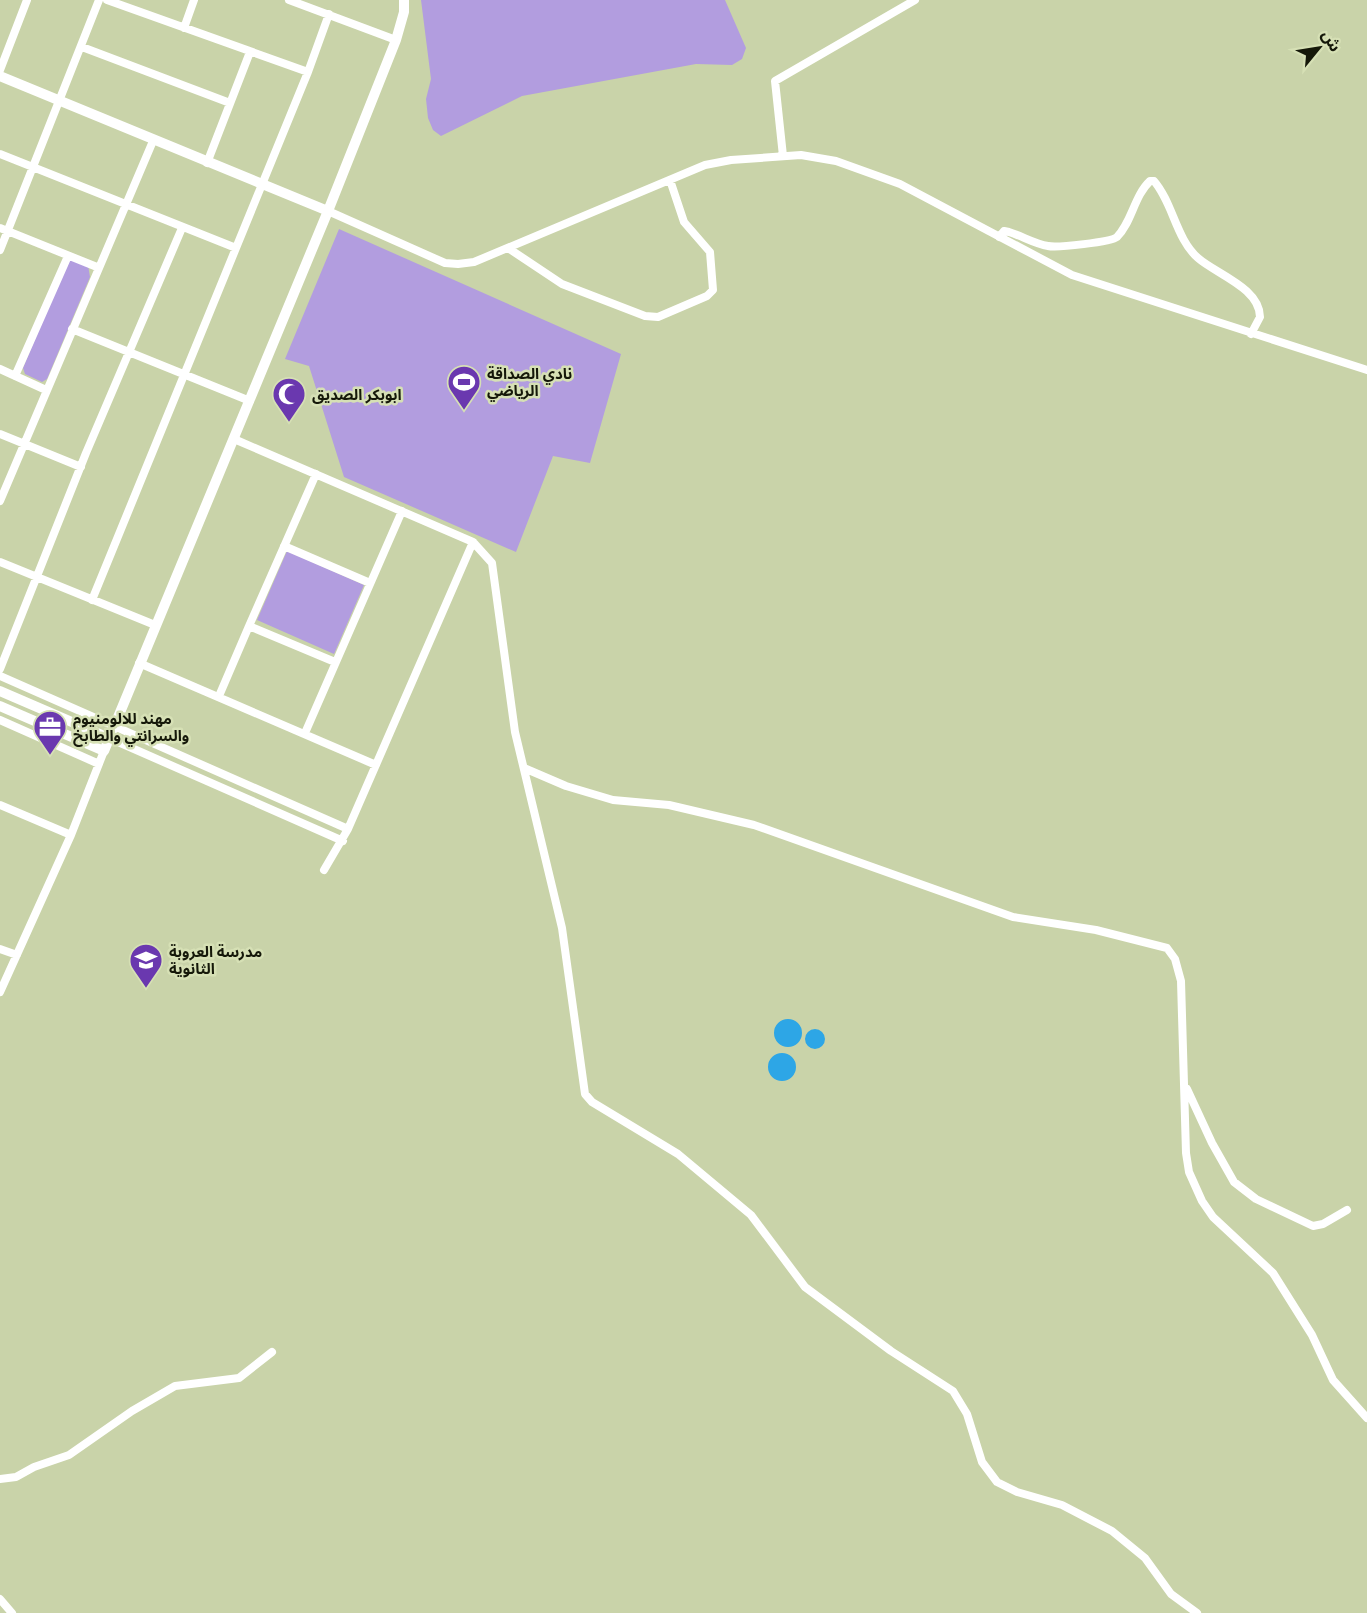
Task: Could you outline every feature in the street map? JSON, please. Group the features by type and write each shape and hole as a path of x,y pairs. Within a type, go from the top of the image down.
{"street":[{"path":"0,250 4,229 34,168 99,0"},
{"path":"107,0 308,72"},
{"path":"184,28 194,0"},
{"path":"289,0 396,40"},
{"path":"0,992 71,836 155,625 328,212 396,40 404,12 404,0"},
{"path":"783,156 775,81 915,0"},
{"path":"0,70 25,1"},
{"path":"93,600 308,72 328,14"},
{"path":"82,47 230,104"},
{"path":"207,164 250,52"},
{"path":"0,76 445,263 474,262 705,165 783,156 836,160 870,171 927,198 1072,275 1367,370"},
{"path":"0,501 97,267 153,141"},
{"path":"0,154 236,248"},
{"path":"508,248 562,284 645,316 658,317 707,296 713,290 710,252 684,222 670,180"},
{"path":"999,237 1004,231 1054,247 1111,241 1122,229 1143,188 1150,181 1154,181 1191,250 1197,257 1237,284 1256,304 1260,317 1251,334"},
{"path":"0,669 81,467 182,228"},
{"path":"4,229 97,267"},
{"path":"15,376 68,256"},
{"path":"72,328 250,401"},
{"path":"0,369 46,390"},
{"path":"0,434 81,467"},
{"path":"234,439 473,542 492,563 515,732 562,928 582,1084 588,1098 678,1154 751,1215 805,1287 891,1351 953,1390 967,1414 982,1462 997,1482 1011,1490 1062,1505 1112,1531 1146,1558 1171,1594 1197,1613"},
{"path":"219,696 316,474"},
{"path":"304,733 402,511"},
{"path":"324,870 343,841 473,542"},
{"path":"284,546 370,583"},
{"path":"0,562 155,625"},
{"path":"249,626 335,662"},
{"path":"140,663 376,765"},
{"path":"0,676 115,724 348,829"},
{"path":"0,691 343,841"},
{"path":"0,706 104,751"},
{"path":"0,720 99,764"},
{"path":"524,768 566,786 612,800 669,805 754,825 1013,917 1096,930 1163,945 1175,959 1181,981 1186,1089 1184,1116 1189,1172 1202,1201 1213,1217 1273,1273 1312,1335 1333,1380 1367,1418"},
{"path":"0,805 71,836"},
{"path":"0,949 17,955"},
{"path":"1186,1089 1222,1164 1234,1182 1247,1194 1313,1226 1323,1224 1347,1210"},
{"path":"0,1479 16,1478 34,1467 69,1455 132,1411 175,1386 239,1378 272,1352"},
{"path":"0,1599 12,1613"}],"shaded area":[{"path":"421,0 725,0 746,48 742,59 732,65 696,64 522,96 441,136 433,130 428,118 426,99 431,79"},
{"name":"نادي الصداقة الرياضي","path":"339,229 621,354 590,463 553,456 516,552 344,477 309,366 285,359"},
{"path":"68,260 88,265 90,277 47,379 42,382 25,374 23,368"},
{"path":"287,551 364,585 334,654 257,620"}],"water":[{"path":"788,1019 798,1023 802,1033 798,1043 788,1047 778,1043 774,1033 778,1023"},
{"path":"815,1029 822,1032 825,1039 822,1046 815,1049 808,1046 805,1039 808,1032"},
{"path":"782,1053 792,1057 796,1067 792,1077 782,1081 772,1077 768,1067 772,1057"}],"place":[{"name":"نادي الصداقة الرياضي","path":"464,411"},
{"name":"ابوبكر الصديق","path":"289,423"},
{"name":"مهند للالومنيوم والسرانتي والطابخ","path":"50,756"},
{"name":"مدرسة العروبة الثانوية","path":"146,989"}]}
